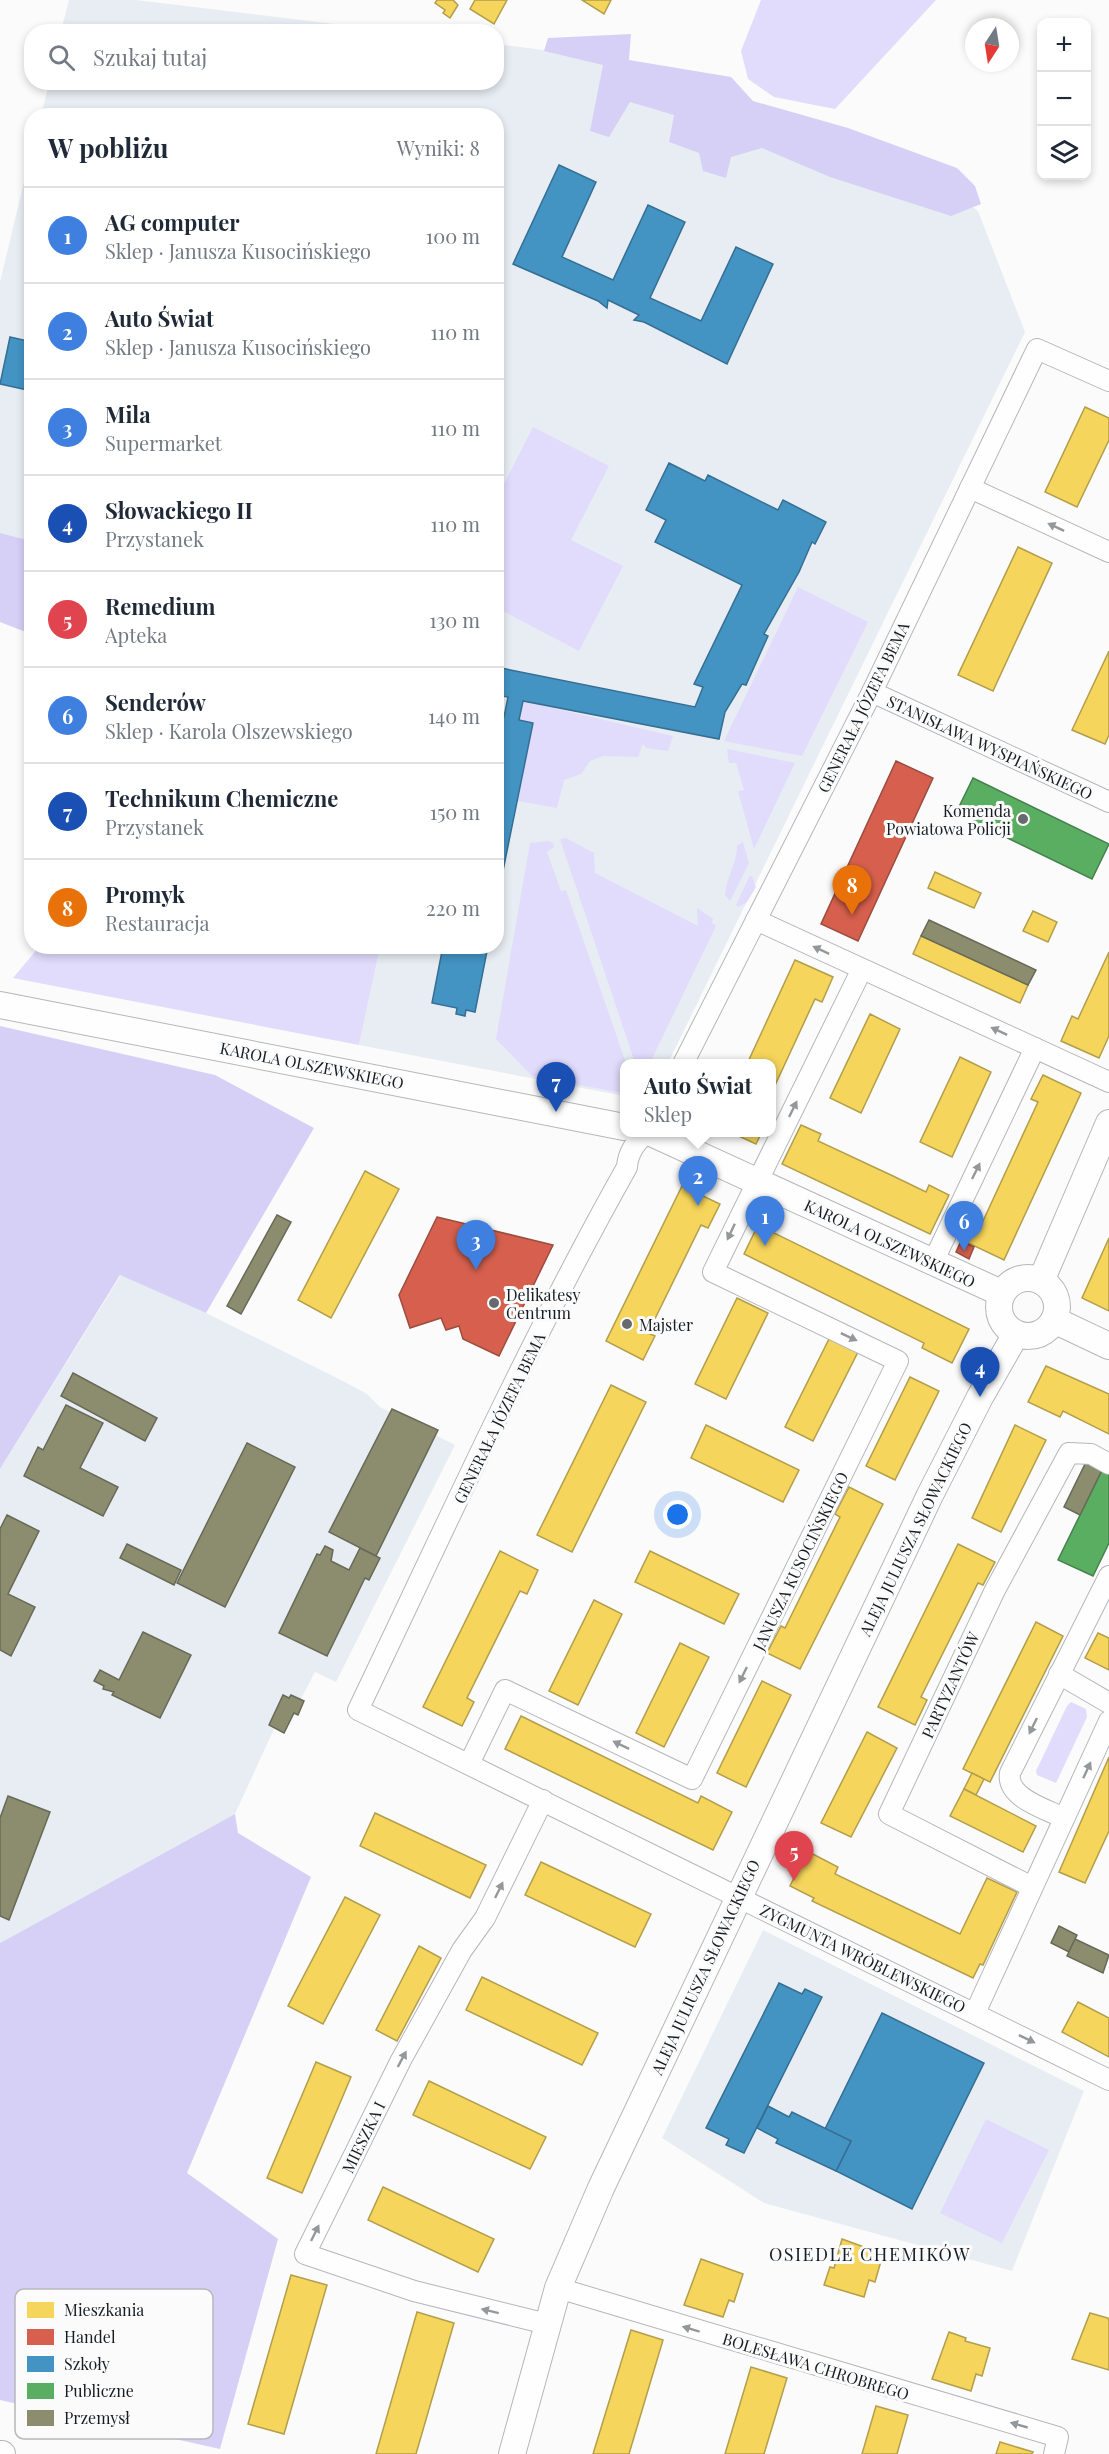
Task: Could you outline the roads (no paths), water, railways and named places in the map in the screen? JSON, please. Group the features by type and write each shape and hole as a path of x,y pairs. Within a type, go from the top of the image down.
{"street":[{"name":"GENERAŁA JÓZEFA BEMA","path":"686,1059 872,692 1037,349 1109,381"},
{"path":"970,488 1109,552"},
{"name":"STANISŁAWA WYSPIAŃSKIEGO","path":"872,692 1109,802"},
{"path":"756,920 1109,1082"},
{"path":"758,1181 862,969"},
{"name":"KAROLA OLSZEWSKIEGO","path":"0,1005 620,1126"},
{"path":"933,1262 1035,1048"},
{"path":"1041,1281 1109,1123"},
{"name":"GENERAŁA JÓZEFA BEMA","path":"358,1710 496,1420 594,1226 627,1167 628,1159 637,1141 642,1137"},
{"name":"KAROLA OLSZEWSKIEGO","path":"659,1137 1001,1293"},
{"name":"JANUSZA KUSOCIŃSKIEGO","path":"469,1764 505,1690 692,1779 898,1361 713,1272 745,1202 758,1181"},
{"path":"1033,1278 1041,1281 1049,1287 1057,1302 1054,1320 1049,1327 1034,1336 1016,1334 1008,1329 998,1313 1001,1293 1014,1281 1033,1278"},
{"path":"1054,1320 1109,1346"},
{"name":"ALEJA JULIUSZA SŁOWACKIEGO","path":"512,2454 558,2288 600,2188 930,1495 980,1397 1016,1334"},
{"name":"PARTYZANTÓW","path":"1032,1887 889,1814 999,1581 1069,1453 1091,1454 1109,1464"},
{"path":"1064,1818 1016,1793 1009,1780 1109,1576"},
{"path":"1059,1674 1109,1703"},
{"name":"ZYGMUNTA WRÓBLEWSKIEGO","path":"358,1710 1109,2080"},
{"path":"975,2013 1109,1721"},
{"name":"MIESZKA I","path":"543,1800 485,1918 462,1950 401,2060 305,2254 414,2291 547,2324"},
{"name":"BOLESŁAWA CHROBREGO","path":"558,2288 1058,2437 1054,2454"}],"place":[{"name":"Komenda Powiatowa Policji","path":"1023,819"},
{"name":"Promyk","path":"852,915"},
{"name":"Technikum Chemiczne","path":"556,1112"},
{"name":"Auto Świat","path":"698,1206"},
{"name":"AG computer","path":"765,1246"},
{"name":"Senderów","path":"964,1251"},
{"name":"Mila","path":"476,1270"},
{"name":"Delikatesy Centrum","path":"494,1303"},
{"name":"Majster","path":"627,1324"},
{"name":"Słowackiego II","path":"980,1397"},
{"name":"Remedium","path":"794,1881"}],"district":[{"name":"OSIEDLE CHEMIKÓW","path":"870,2254"}]}
